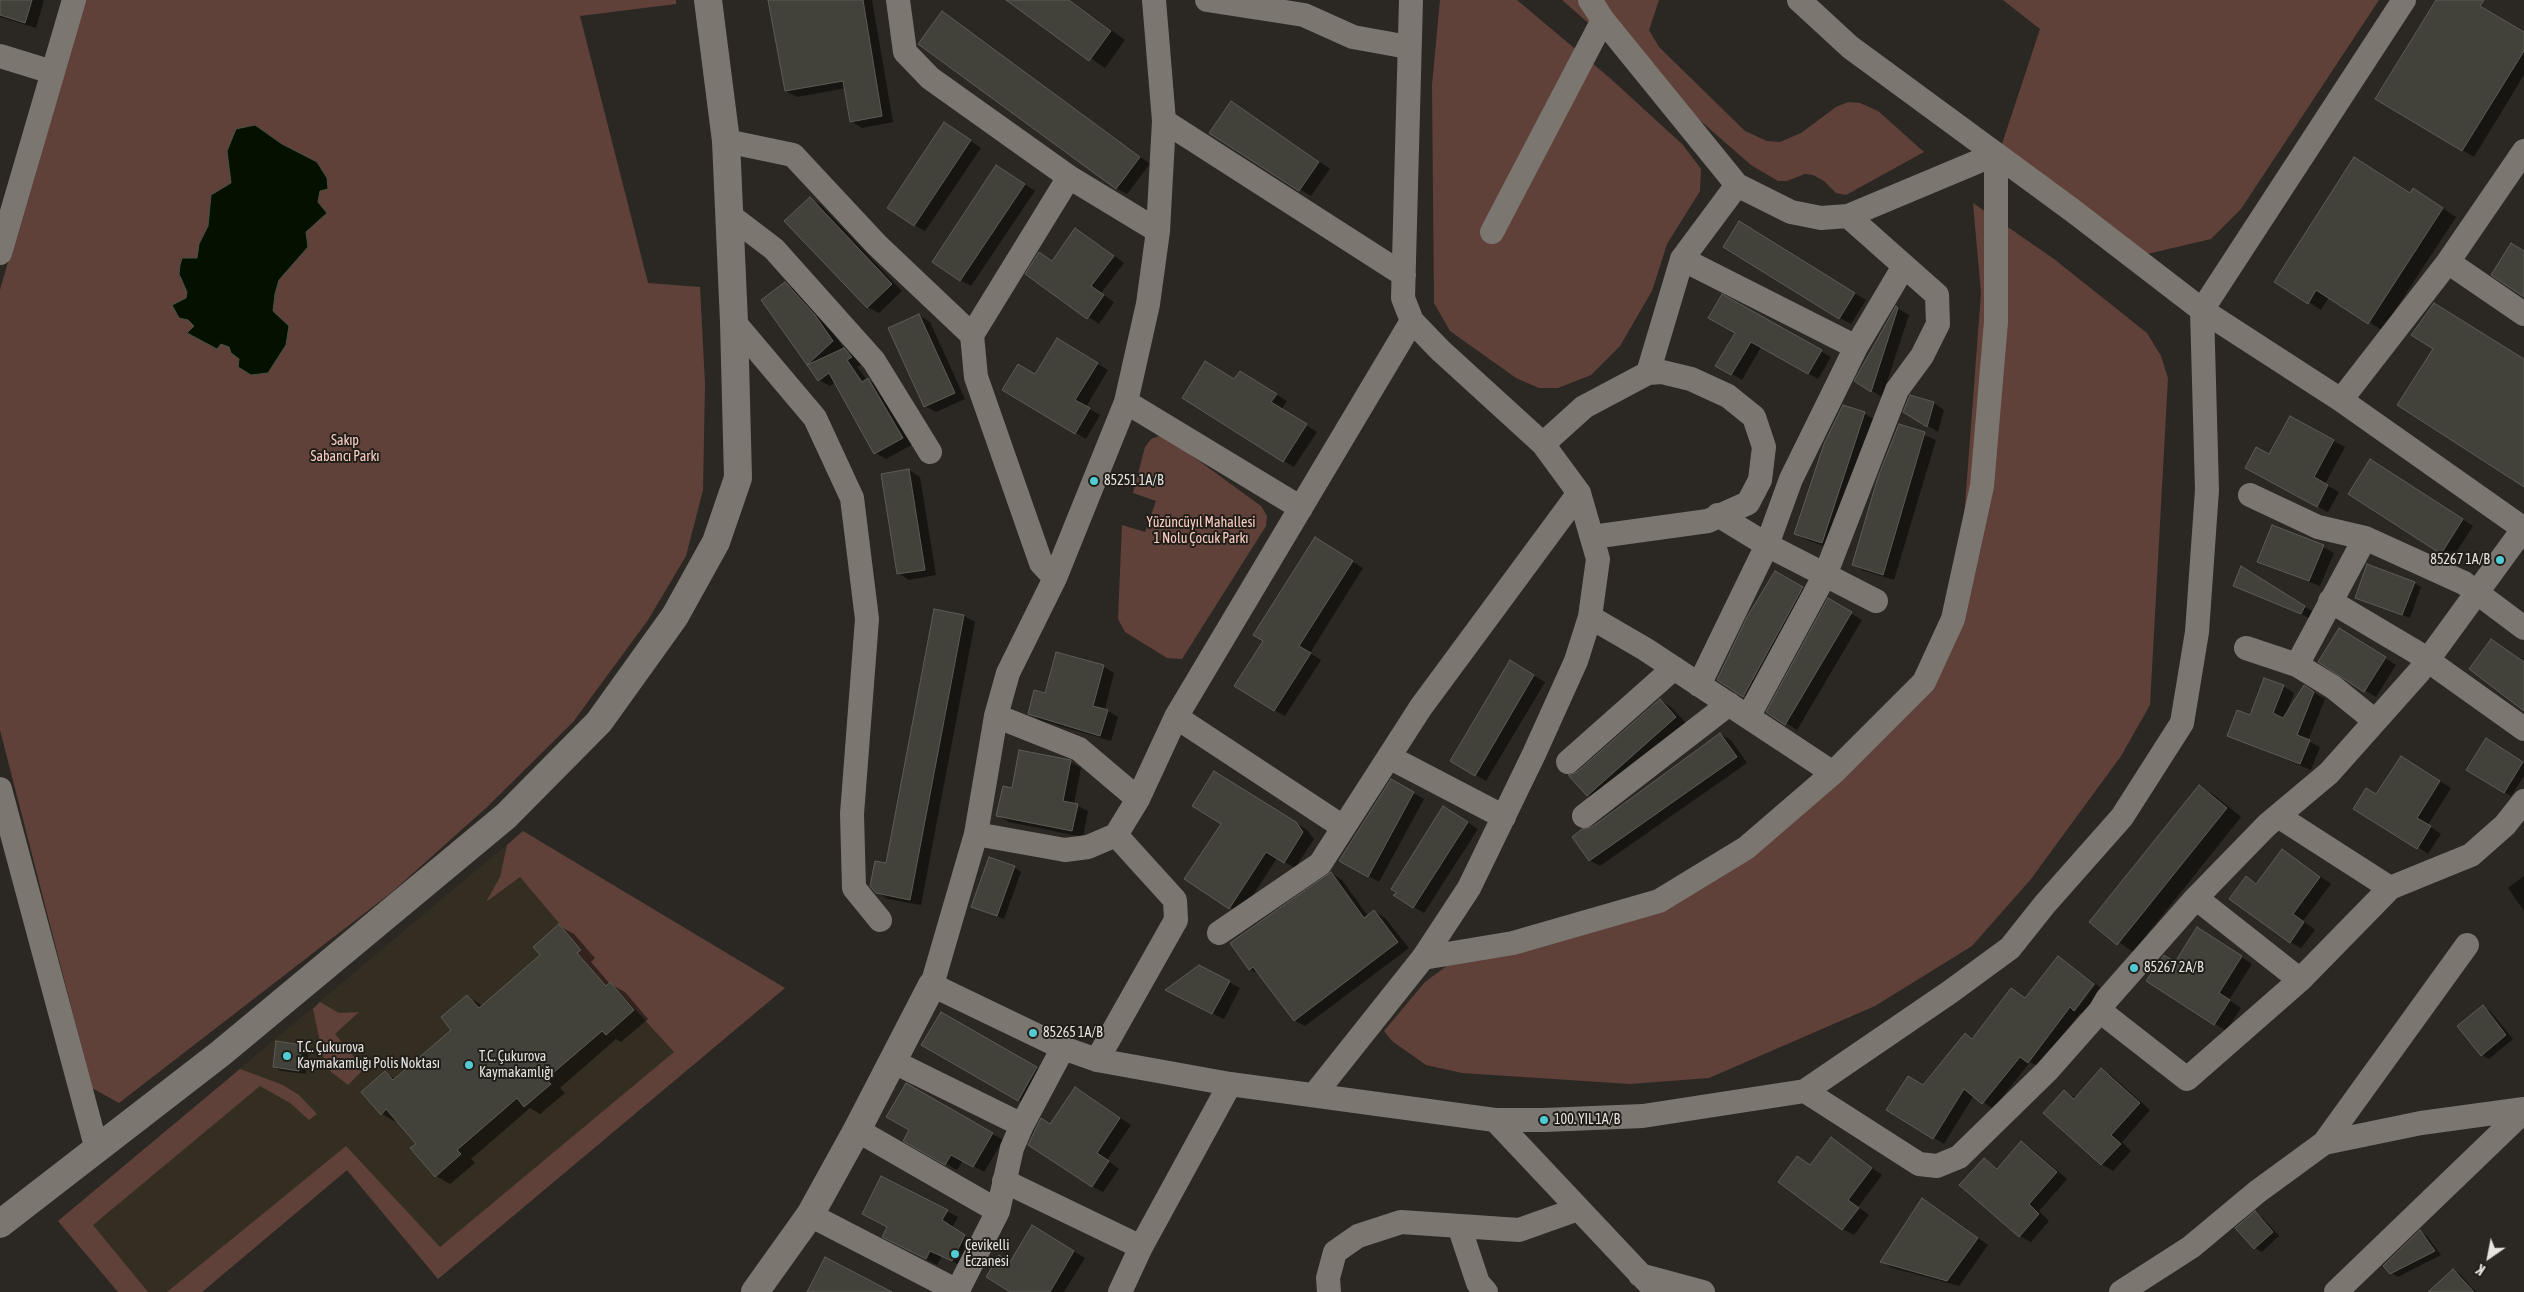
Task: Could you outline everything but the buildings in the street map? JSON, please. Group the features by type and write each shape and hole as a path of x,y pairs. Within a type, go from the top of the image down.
{"street":[{"path":"0,253 74,0"},
{"path":"0,1224 221,1053 506,816 599,722 675,616 716,542 738,478 734,322 726,142 708,0"},
{"path":"898,0 905,52 930,78 1070,176 1158,231"},
{"path":"755,1292 810,1215 857,1130 932,985 976,834 996,716 1008,673 1055,578 1126,402 1148,304 1158,231 1164,121 1154,0"},
{"path":"1208,0 1304,16 1353,37 1408,47"},
{"path":"1314,1096 1423,958 1469,888 1576,661 1590,617 1598,558 1579,493 1543,444 1440,350 1412,321 1403,298 1408,47 1412,0"},
{"path":"1590,0 1603,20 1737,185 1791,212 1821,218 1848,216 1996,154"},
{"path":"1799,0 1850,47 1996,154 2202,310 2341,400 2524,529 2427,661 2376,721 2329,773 2278,816 2196,898 2107,999 2100,1011 2010,1110 1959,1157 1937,1166 1919,1164 1805,1091"},
{"path":"932,985 1063,1048 1097,1060 1230,1084 1495,1120 1643,1116 1805,1091 1950,992 2010,948 2045,904 2122,817 2182,722 2197,632 2207,490 2202,310 2317,130 2404,0"},
{"path":"1492,232 1603,20"},
{"path":"0,56 52,72"},
{"path":"1164,121 1404,275"},
{"path":"726,142 793,155 877,245 972,335"},
{"path":"2341,400 2448,262 2524,151"},
{"path":"1423,958 1513,944 1659,901 1746,848 1833,773 1924,682 1953,619 1982,486 1996,322 1996,154"},
{"path":"1055,578 1040,564 976,377 972,335 1070,176"},
{"path":"1648,373 1682,259 1737,185"},
{"path":"728,214 774,249 874,361 930,452"},
{"path":"1748,717 1826,573 1896,390 1922,356 1938,324 1936,295 1848,216"},
{"path":"1682,259 1856,347"},
{"path":"2448,262 2524,314"},
{"path":"1700,685 1767,545 1791,479 1856,347 1904,266"},
{"path":"976,834 1065,850 1088,847 1116,835 1138,798 1176,717 1412,321"},
{"path":"734,322 815,418 852,498 867,619 852,814 854,888 880,920"},
{"path":"1543,444 1584,407 1648,373 1662,372 1691,379 1728,396 1754,418 1764,447 1760,480 1748,503 1698,522 1592,536"},
{"path":"1126,402 1301,508"},
{"path":"1219,933 1320,864 1432,691 1579,493"},
{"path":"2250,495 2318,527 2365,538 2464,583 2524,628"},
{"path":"1718,515 1767,545 1826,573 1876,601"},
{"path":"2297,665 2365,538"},
{"path":"2330,601 2427,661 2524,729"},
{"path":"1590,617 1674,668 1833,773"},
{"path":"2246,648 2297,665 2376,721"},
{"path":"1568,762 1674,668"},
{"path":"1584,816 1728,704"},
{"path":"996,716 1079,749 1138,798"},
{"path":"1176,717 1343,827"},
{"path":"1389,757 1504,817"},
{"path":"0,789 97,1150"},
{"path":"2100,1011 2187,1078 2300,980 2390,888 2471,856 2505,825 2524,801"},
{"path":"2278,816 2390,888"},
{"path":"1097,1060 1176,920 1175,900 1116,835"},
{"path":"2196,898 2300,980"},
{"path":"2120,1292 2131,1287 2191,1247 2257,1192 2324,1143 2467,945"},
{"path":"810,1215 958,1292 998,1211 1012,1148 1063,1048"},
{"path":"892,1061 1022,1126"},
{"path":"1120,1292 1141,1247 1230,1084"},
{"path":"2324,1143 2421,1123 2524,1110"},
{"path":"2336,1292 2524,1110"},
{"path":"1495,1120 1657,1292"},
{"path":"857,1130 998,1211"},
{"path":"1004,1181 1141,1247"},
{"path":"1329,1292 1328,1278 1335,1252 1358,1236 1401,1222 1519,1230 1578,1210"},
{"path":"1459,1226 1478,1282 1486,1292"},
{"path":"1639,1274 1703,1292"}],"shaded area":[{"path":"255,125 282,144 317,162 327,178 328,189 320,191 318,202 327,213 306,232 308,247 279,280 275,294 273,311 289,326 286,345 268,373 251,375 238,367 239,359 231,353 229,347 221,344 217,349 187,333 194,326 188,320 179,318 172,305 186,298 187,292 179,274 180,265 182,258 197,258 199,244 208,226 211,195 231,183 227,151 236,129"},
{"name":"T.C. Çukurova Kaymakamlığı","path":"523,831 785,988 438,1279 347,1171 202,1292 118,1292 58,1221"}],"green space":[{"name":"Sakıp Sabancı Parkı","path":"83,0 676,0 676,4 580,16 648,283 700,287 705,384 703,490 686,556 648,620 573,722 486,808 392,892 119,1103 92,1088 0,730 0,290"},
{"path":"1440,0 1517,0 1611,79 1683,145 1701,169 1700,191 1667,244 1652,291 1620,346 1591,375 1558,388 1539,388 1516,378 1450,331 1434,303 1432,85"},
{"path":"1562,0 1659,0 1649,30 1659,47 1745,131 1767,141 1780,142 1801,133 1836,107 1848,102 1860,103 1878,111 1924,152 1846,195 1836,193 1824,181 1813,175 1805,174 1787,181 1778,181 1751,165"},
{"path":"2003,0 2379,0 2241,209 2211,239 2147,254 2001,147 2040,29"},
{"path":"1973,203 2054,259 2147,333 2161,356 2168,378 2150,705 2121,756 2031,879 1972,946 1875,1006 1709,1078 1630,1084 1462,1073 1426,1065 1392,1041 1384,1031 1425,982 1456,959 1703,878 1889,707 1923,664 1942,624 1962,545 1981,293"},
{"name":"Yüzüncüyıl Mahallesi 1 Nolu Çocuk Parkı","path":"1159,436 1169,439 1261,506 1267,516 1266,526 1182,659 1167,658 1125,632 1118,619 1122,525 1145,532 1156,501 1133,493 1145,447 1151,439"},
{"path":"523,831 785,988 438,1279 347,1170 202,1292 167,1292 346,1146 440,1247 674,1052 611,983 606,986 577,953 581,949 520,877 486,902 500,877 507,845"},
{"path":"320,1002 339,1013 359,1012 335,1034 364,1069 348,1085 330,1071 323,1056 313,1009"},
{"path":"240,1069 283,1085 299,1095 317,1114 309,1120 290,1103 260,1086 93,1225 148,1292 118,1292 58,1221"}],"place":[{"name":"85251 1A/B","path":"1094,481"},
{"name":"85267 1A/B","path":"2500,560"},
{"name":"85267 2A/B","path":"2134,968"},
{"name":"85265 1A/B","path":"1033,1033"},
{"name":"T.C. Çukurova Kaymakamlığı Polis Noktası","path":"287,1056"},
{"name":"T.C. Çukurova Kaymakamlığı","path":"469,1065"},
{"name":"100. YIL 1A/B","path":"1544,1120"},
{"name":"Çevikelli Eczanesi","path":"955,1254"}]}
